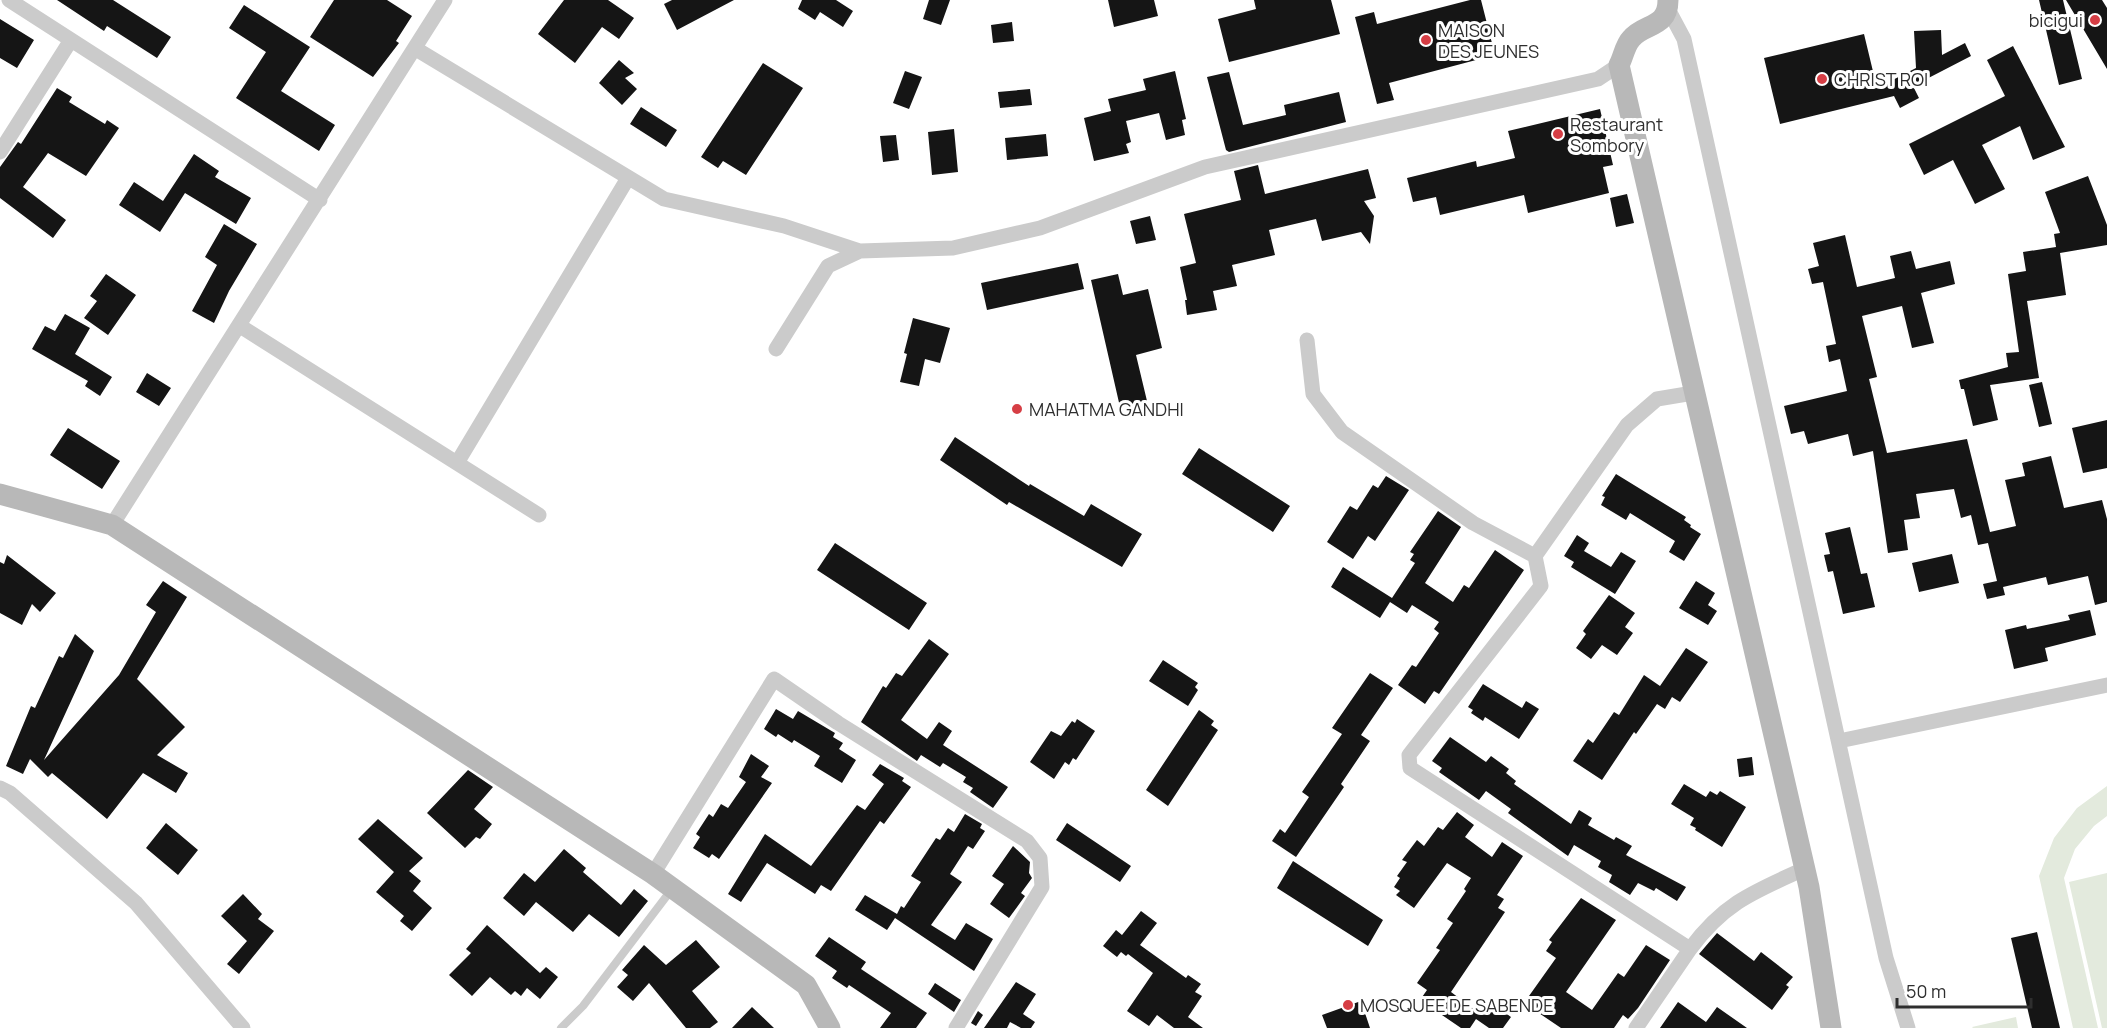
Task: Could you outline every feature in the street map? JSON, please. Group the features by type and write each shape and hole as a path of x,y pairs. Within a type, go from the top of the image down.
{"main road":[{"path":"1668,4 1658,24 1631,38 1619,65 1804,869 1831,1028"},
{"path":"0,494 112,525 673,888 806,985 830,1028"}],"street":[{"path":"9,0 320,200"},
{"path":"112,525 445,0"},
{"path":"1668,4 1684,39 1886,958 1908,1028"},
{"path":"0,152 71,40"},
{"path":"416,49 664,199 784,226 860,251 953,248 1040,228 1205,167 1598,79 1619,65"},
{"path":"457,463 628,178"},
{"path":"776,349 828,266 860,251"},
{"path":"240,326 539,514"},
{"path":"1307,340 1313,394 1342,432 1473,523 1535,556"},
{"path":"1690,949 1410,768 1410,755 1541,586 1535,556 1627,425 1657,399 1693,393"},
{"path":"653,874 774,680 1027,841 1040,858 1042,887 956,1028"},
{"path":"1839,741 2107,685"},
{"path":"0,788 10,793 136,903 243,1028"},
{"path":"1636,1028 1706,927 1724,909 1747,895 1804,869"}],"lane":[{"path":"561,1028 583,1006 673,888"}],"shaded area":[{"path":"2107,786 2107,816 2094,826 2075,849 2064,878 2098,1028 2073,1028 2039,876 2054,838 2077,808"},
{"path":"2107,873 2107,1028 2102,1028 2069,882"},
{"path":"2016,1017 2018,1028 1972,1027"}],"building":[{"path":"57,0 113,0 171,37 157,58 107,26 104,31"},
{"path":"334,0 387,0 412,16 396,41 399,43 373,77 310,37"},
{"path":"564,0 608,0 634,18 619,39 602,27 575,63 538,34"},
{"path":"672,0 734,0 677,30 664,4"},
{"path":"802,0 836,0 853,11 843,27 820,12 815,20 798,9"},
{"path":"929,0 950,0 941,25 923,19"},
{"path":"1108,0 1154,0 1158,16 1114,27"},
{"path":"1254,0 1331,0 1340,34 1229,62 1218,19 1256,9"},
{"name":"MAISON DES JEUNES","path":"1470,0 1481,0 1495,55 1389,83 1394,100 1377,104 1355,17 1374,12 1377,24"},
{"path":"2039,0 2063,0 2082,79 2059,85"},
{"path":"2066,0 2102,0 2107,8 2107,69"},
{"path":"244,5 310,47 281,91 335,125 319,151 236,98 266,52 229,28"},
{"path":"0,19 34,40 17,68 0,58"},
{"path":"1012,22 1014,41 993,43 991,25"},
{"name":"CHRIST ROI","path":"1941,30 1942,55 1965,43 1971,56 1913,86 1919,98 1900,108 1894,96 1780,124 1764,58 1864,34 1877,88 1916,68 1914,31"},
{"path":"2013,46 2065,147 2033,160 2020,126 1982,145 2005,189 1975,204 1953,160 1924,175 1909,144 2005,96 1987,60"},
{"path":"619,60 634,73 625,78 637,89 622,105 599,83"},
{"path":"763,63 803,88 746,175 723,161 718,168 701,157"},
{"path":"905,71 922,77 909,109 893,103"},
{"path":"1175,71 1186,119 1182,120 1185,135 1166,140 1159,113 1126,121 1131,142 1126,144 1129,153 1094,161 1084,118 1111,111 1108,99 1146,90 1143,79"},
{"path":"1229,72 1243,125 1286,115 1284,105 1339,92 1346,122 1229,152 1226,150 1207,77"},
{"path":"57,88 72,97 69,102 105,124 107,120 119,128 86,176 48,153 23,187 66,220 53,238 0,198 0,167 18,142 21,144"},
{"path":"1030,89 1032,105 1000,108 998,92"},
{"path":"641,107 677,130 666,147 630,124"},
{"path":"1600,109 1613,165 1603,167 1609,193 1528,213 1524,195 1440,215 1436,197 1413,202 1407,178 1476,161 1477,167 1515,158 1508,131"},
{"path":"954,129 958,172 932,175 928,132"},
{"path":"1046,134 1048,156 1007,160 1005,138"},
{"path":"896,135 899,160 883,162 880,136"},
{"path":"194,154 219,171 215,177 251,198 236,224 185,193 160,232 119,205 134,182 163,201"},
{"path":"1258,165 1265,194 1368,169 1376,198 1364,201 1374,216 1370,244 1361,232 1322,241 1316,219 1269,230 1275,255 1232,265 1237,286 1213,291 1217,310 1187,315 1185,300 1187,300 1180,267 1196,263 1184,214 1241,200 1234,171"},
{"path":"2088,176 2107,225 2107,245 2060,253 2066,295 2027,301 2039,378 1990,385 1998,420 1973,426 1964,389 1961,389 1959,380 2008,367 2006,353 2019,352 2008,274 2026,271 2023,252 2056,247 2054,234 2060,233 2045,192"},
{"path":"1627,194 1634,223 1616,227 1610,198"},
{"path":"1150,216 1156,240 1136,244 1130,221"},
{"path":"224,224 257,244 229,291 214,323 192,311 217,265 205,257"},
{"path":"1845,235 1857,287 1895,278 1890,256 1911,251 1916,269 1950,261 1955,284 1921,293 1934,343 1912,348 1902,306 1862,316 1877,377 1869,379 1887,453 1967,439 1990,532 2016,526 2005,480 2025,476 2022,463 2051,456 2064,508 2102,500 2107,519 2107,602 2095,605 2088,576 2048,585 2046,577 2003,587 2005,595 1987,599 1983,584 1997,581 1988,543 1978,545 1971,515 1961,518 1954,489 1916,494 1920,518 1904,520 1908,550 1888,553 1873,451 1853,456 1848,434 1808,444 1804,431 1791,434 1784,406 1847,391 1840,359 1829,362 1826,346 1836,344 1823,282 1812,284 1808,269 1819,266 1813,243"},
{"path":"1078,263 1084,289 987,310 981,283"},
{"path":"106,274 136,295 108,335 84,318 97,301 90,296"},
{"path":"1118,274 1123,295 1148,289 1162,348 1136,355 1147,401 1120,407 1091,280"},
{"path":"65,314 90,328 75,354 112,377 100,396 85,386 88,381 32,349 45,326 55,331"},
{"path":"913,318 950,328 940,363 925,359 919,386 900,382 907,354 904,353"},
{"path":"147,373 171,388 159,406 136,392"},
{"path":"2042,382 2052,424 2039,427 2029,385"},
{"path":"2107,420 2107,468 2083,473 2072,428"},
{"path":"68,428 120,461 102,489 50,455"},
{"path":"955,437 1029,486 1030,484 1084,516 1091,504 1142,534 1122,567 1009,502 1007,505 940,460"},
{"path":"1199,448 1290,506 1273,532 1182,474"},
{"path":"1616,474 1686,517 1684,520 1691,525 1690,527 1701,534 1684,561 1669,552 1675,541 1630,513 1626,520 1601,505 1605,497 1602,496"},
{"path":"1386,476 1409,490 1375,541 1368,536 1353,559 1327,542 1350,506 1357,510 1373,485 1378,488"},
{"path":"1438,511 1461,527 1425,583 1453,602 1464,585 1469,588 1495,550 1524,570 1439,694 1434,691 1425,704 1398,685 1412,665 1416,667 1439,633 1434,629 1439,622 1412,605 1407,613 1390,602 1380,618 1331,587 1343,567 1392,598 1415,563 1410,560 1414,554 1410,552"},
{"path":"1850,527 1861,574 1867,573 1875,607 1843,614 1833,571 1828,572 1824,555 1830,554 1825,533"},
{"path":"1577,535 1589,543 1584,551 1611,567 1621,552 1636,561 1615,594 1571,567 1574,562 1564,556"},
{"path":"835,543 927,603 909,630 817,570"},
{"path":"1952,554 1959,583 1919,592 1912,563"},
{"path":"7,555 56,593 40,612 32,604 22,625 0,613 0,562 4,564"},
{"path":"163,581 187,597 137,679 185,727 157,755 188,773 176,793 143,773 107,819 52,773 48,777 30,759 23,774 6,766 31,706 35,708 59,656 63,658 75,634 94,651 44,760 119,675 156,612 146,605"},
{"path":"1696,581 1715,593 1708,605 1717,611 1708,625 1679,608"},
{"path":"1609,595 1635,613 1625,627 1633,633 1617,655 1602,645 1591,659 1576,648 1586,634 1583,631"},
{"path":"2090,610 2096,635 2045,648 2048,661 2014,669 2005,630 2026,625 2027,629 2070,620 2068,615"},
{"path":"929,639 949,654 901,720 927,739 939,722 952,731 943,745 1008,787 993,808 970,792 973,788 963,782 966,777 943,763 940,767 921,755 917,761 861,722 883,686 886,688 896,673 902,676"},
{"path":"1686,648 1708,662 1680,702 1672,697 1665,709 1657,704 1636,734 1634,732 1602,780 1573,761 1588,739 1593,743 1614,712 1619,715 1644,675 1660,686"},
{"path":"1163,660 1198,683 1195,687 1198,690 1188,706 1149,681"},
{"path":"1370,673 1393,688 1361,735 1370,741 1341,784 1344,787 1296,857 1272,841 1280,829 1285,833 1309,797 1302,792 1342,734 1332,728"},
{"path":"1483,684 1522,708 1526,701 1539,709 1519,739 1485,717 1483,721 1471,713 1473,710 1468,707"},
{"path":"776,709 793,719 798,711 835,733 833,737 843,743 839,749 856,760 842,783 814,766 820,756 794,740 792,743 764,729"},
{"path":"1199,710 1214,721 1211,725 1218,730 1168,806 1146,790"},
{"path":"1077,719 1095,731 1076,760 1073,758 1069,765 1065,762 1054,779 1030,762 1051,731 1061,736 1072,721 1075,723"},
{"path":"1450,737 1486,762 1491,756 1509,769 1506,773 1516,781 1514,784 1571,824 1579,810 1592,818 1588,825 1614,840 1616,837 1632,846 1626,855 1686,887 1677,901 1656,888 1654,891 1638,883 1630,895 1609,882 1612,875 1598,867 1601,861 1574,845 1568,856 1508,813 1511,809 1486,791 1479,800 1439,772 1442,768 1432,761"},
{"path":"751,754 769,766 761,777 772,783 719,859 712,854 709,858 693,848 700,837 696,834 709,814 713,817 721,804 728,808 746,782 739,777"},
{"path":"1752,757 1754,775 1739,777 1737,759"},
{"path":"880,764 904,778 902,781 911,787 884,824 880,821 831,891 821,885 815,894 767,863 741,902 728,894 765,834 811,866 857,805 865,810 884,784 872,775"},
{"path":"468,770 493,787 474,809 492,824 480,839 476,837 465,848 427,813"},
{"path":"1684,784 1706,797 1710,791 1717,795 1720,791 1746,807 1722,847 1695,830 1696,828 1690,825 1694,818 1671,804"},
{"path":"1457,812 1474,825 1465,837 1492,857 1502,842 1523,856 1497,895 1504,899 1498,908 1505,912 1451,992 1475,1010 1480,1003 1490,1009 1493,1004 1511,1017 1503,1028 1489,1028 1476,1019 1470,1028 1461,1028 1420,1000 1427,990 1417,983 1440,950 1436,948 1453,923 1447,919 1466,891 1464,889 1471,878 1447,863 1414,908 1396,895 1400,891 1394,887 1400,878 1397,876 1407,862 1402,860 1417,840 1424,846 1438,827 1443,830"},
{"path":"965,814 982,824 980,828 985,831 973,849 968,846 950,874 962,882 931,925 955,940 966,923 993,939 974,971 895,918 887,930 855,910 865,895 897,914 901,906 904,908 921,882 911,876 936,838 940,840 948,828 954,832"},
{"path":"378,819 423,858 409,871 421,881 413,891 432,908 412,931 400,921 404,916 376,892 394,872 358,839"},
{"path":"166,823 198,850 178,875 146,848"},
{"path":"1067,823 1131,866 1120,882 1056,840"},
{"path":"1013,846 1030,862 1029,873 1032,878 1021,893 1025,896 1009,918 990,904 1004,884 992,876"},
{"path":"564,849 586,868 583,872 621,905 634,889 648,901 619,937 589,914 573,932 536,902 524,916 503,898 524,873 535,882"},
{"path":"1293,861 1383,920 1368,946 1277,888"},
{"path":"243,894 262,914 258,919 274,931 239,974 227,964 247,941 221,916"},
{"path":"1581,898 1616,920 1566,992 1592,1010 1618,973 1624,977 1646,945 1670,960 1638,1008 1628,1019 1623,1015 1614,1028 1561,1028 1524,1003 1556,958 1546,951 1552,942 1549,940"},
{"path":"1141,911 1157,923 1140,945 1186,978 1188,975 1201,984 1195,992 1202,996 1188,1017 1203,1028 1174,1028 1157,1015 1149,1026 1127,1011 1153,973 1128,954 1126,956 1121,952 1117,957 1103,946 1116,930 1122,935"},
{"path":"487,925 540,973 546,967 558,977 540,999 527,988 521,996 515,991 511,995 490,977 472,996 449,975 471,953 466,949"},
{"path":"2037,932 2060,1028 2032,1028 2011,938"},
{"path":"1717,933 1754,961 1761,952 1793,977 1786,985 1789,987 1772,1010 1699,954"},
{"path":"829,937 866,962 861,969 927,1013 916,1028 880,1028 891,1013 849,985 847,988 832,978 837,971 815,956"},
{"path":"696,940 720,967 692,991 718,1022 710,1028 686,1028 649,983 633,1001 617,987 628,975 622,970 644,945 666,965"},
{"path":"1016,982 1036,994 1023,1014 1035,1022 1031,1028 1021,1028 1010,1022 1007,1028 984,1028"},
{"path":"935,983 961,1000 954,1012 928,994"},
{"path":"1361,1001 1370,1028 1327,1028 1322,1015"},
{"path":"1678,1002 1706,1022 1717,1007 1747,1028 1660,1028"},
{"path":"752,1007 774,1028 732,1028"},
{"path":"978,1011 983,1015 976,1026 971,1023"}],"place":[{"name":"bicigui","path":"2095,20"},
{"name":"MAISON DES JEUNES","path":"1426,40"},
{"name":"CHRIST ROI","path":"1822,79"},
{"name":"Restaurant Sombory","path":"1558,134"},
{"name":"MAHATMA GANDHI","path":"1017,409"},
{"name":"MOSQUEE DE SABENDE","path":"1348,1005"}]}
